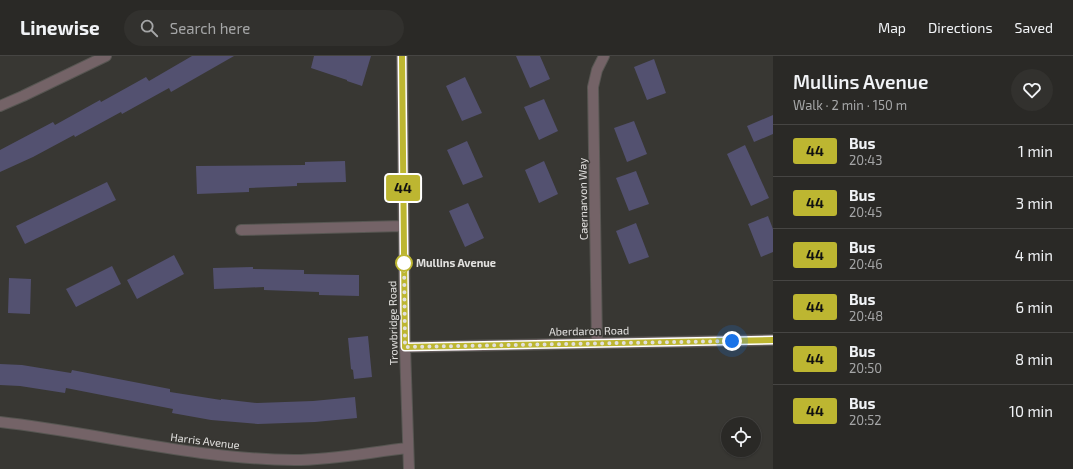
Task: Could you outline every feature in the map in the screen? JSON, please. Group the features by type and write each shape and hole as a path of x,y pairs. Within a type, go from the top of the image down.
{"street":[{"path":"0,106 106,56"},
{"name":"Trowbridge Road","path":"402,56 405,347 409,469"},
{"name":"Caernarvon Way","path":"597,343 593,86 597,70 604,56"},
{"path":"241,230 403,226"},
{"name":"Aberdaron Road","path":"405,347 773,340"},
{"name":"Harris Avenue","path":"0,422 56,429 219,456 296,460 336,457 408,448"}],"building":[{"path":"192,56 234,56 171,92 169,88 122,114 121,112 75,137 74,135 33,157 0,172 0,150 53,122 55,125 100,100 101,102 146,77 149,81"},
{"path":"314,56 371,56 362,86 311,68"},
{"path":"516,56 540,56 550,79 530,88"},
{"path":"654,59 666,93 647,100 634,67"},
{"path":"465,77 482,113 462,121 446,86"},
{"path":"544,99 558,131 539,140 524,107"},
{"path":"773,115 773,134 754,142 747,126"},
{"path":"634,121 647,154 627,162 614,128"},
{"path":"467,141 483,177 463,185 447,150"},
{"path":"745,145 769,198 751,206 727,154"},
{"path":"345,161 346,182 297,183 297,186 249,188 249,192 197,194 196,166 305,165 305,162"},
{"path":"544,161 558,194 539,203 525,170"},
{"path":"636,171 649,204 629,211 616,178"},
{"path":"107,182 116,200 25,244 16,226"},
{"path":"468,203 484,238 465,247 449,211"},
{"path":"768,216 773,229 773,252 761,257 748,224"},
{"path":"636,223 649,257 629,264 616,231"},
{"path":"174,255 184,274 137,299 127,280"},
{"path":"112,266 121,284 76,307 66,289"},
{"path":"253,267 253,269 304,270 304,274 359,275 359,296 319,295 319,292 264,290 264,287 214,289 213,268"},
{"path":"9,278 31,279 30,314 8,313"},
{"path":"368,336 372,377 354,379 353,370 351,369 348,338"},
{"path":"0,364 22,365 71,373 72,370 170,389 170,392 221,400 257,403 313,401 355,397 357,418 315,422 258,424 211,420 172,413 173,409 66,388 65,393 20,386 0,385"}],"bus line":[{"name":"44","path":"402,56 404,126 403,226 405,347 732,341 757,342 773,340"}],"place":[{"name":"Mullins Avenue","path":"404,263"}],"route":[{"path":"404,263 404,256 405,347 732,341"}]}
